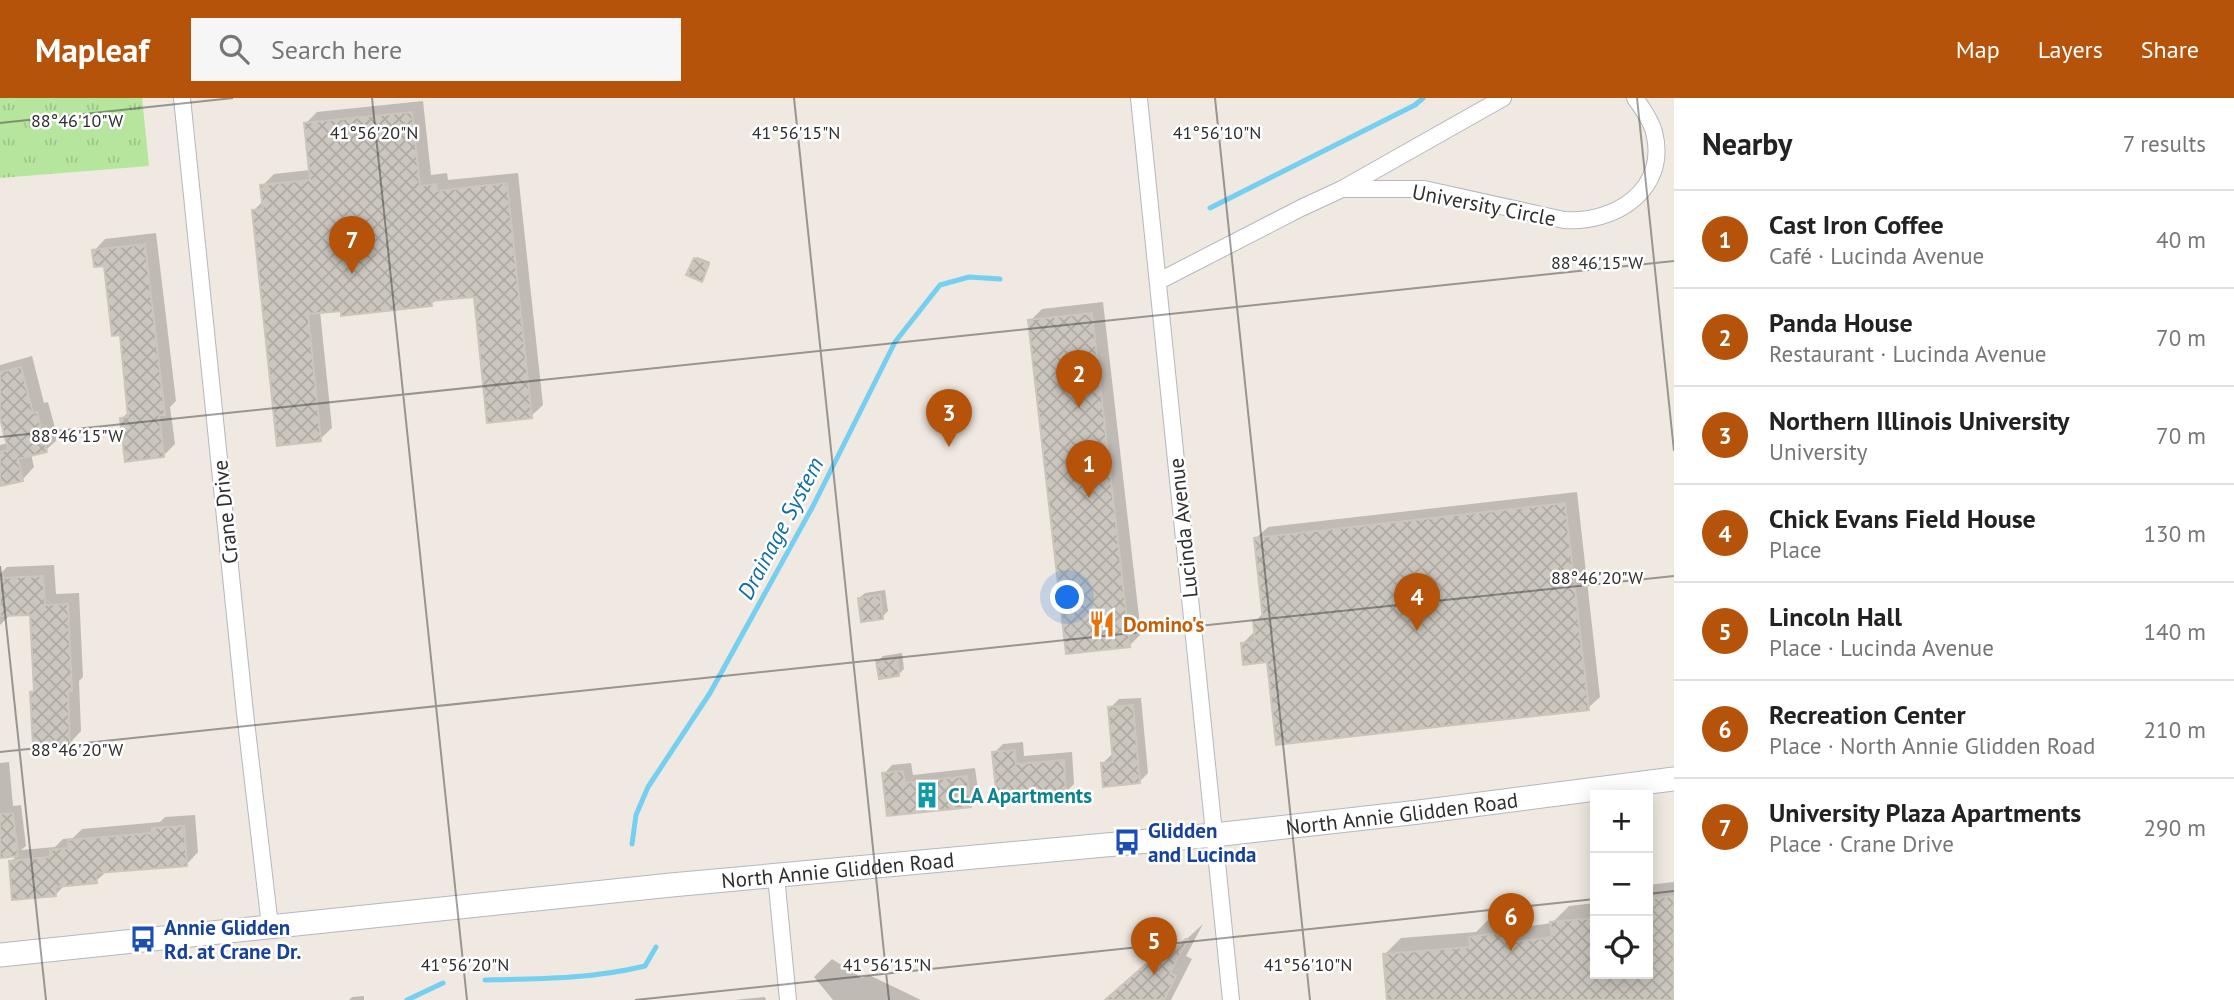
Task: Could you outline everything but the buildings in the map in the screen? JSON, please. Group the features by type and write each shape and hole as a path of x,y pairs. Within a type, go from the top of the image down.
{"main road":[{"name":"North Annie Glidden Road","path":"0,955 270,926 1214,835 1674,779"}],"street":[{"name":"Crane Drive","path":"182,98 246,723 270,926"},
{"name":"Lucinda Avenue","path":"1139,98 1231,1000"},
{"name":"University Circle","path":"1158,281 1342,190 1503,98"},
{"name":"University Circle","path":"1342,190 1423,190 1564,220 1604,217 1630,203 1651,174 1655,162 1653,130 1635,98"},
{"path":"776,876 788,1000"}],"green space":[{"path":"0,98 142,98 149,166 0,178"}],"waterway":[{"path":"1210,208 1415,105 1423,98"},
{"name":"Drainage System","path":"632,844 636,815 648,787 710,693 813,506 895,342 940,285 969,277 1000,279"},
{"name":"Drainage System","path":"485,980 605,974 645,966 656,947"},
{"name":"Drainage System","path":"407,1000 443,983"}],"place":[{"name":"University Plaza Apartments","path":"352,274"},
{"name":"Panda House","path":"1079,408"},
{"name":"Northern Illinois University","path":"949,447"},
{"name":"Cast Iron Coffee","path":"1089,498"},
{"name":"Domino's","path":"1102,624"},
{"name":"Chick Evans Field House","path":"1417,631"},
{"name":"CLA Apartments","path":"927,795"},
{"name":"Glidden and Lucinda","path":"1127,842"},
{"name":"Annie Glidden Rd. at Crane Dr.","path":"143,939"},
{"name":"Recreation Center","path":"1511,951"},
{"name":"Lincoln Hall","path":"1154,975"}]}
